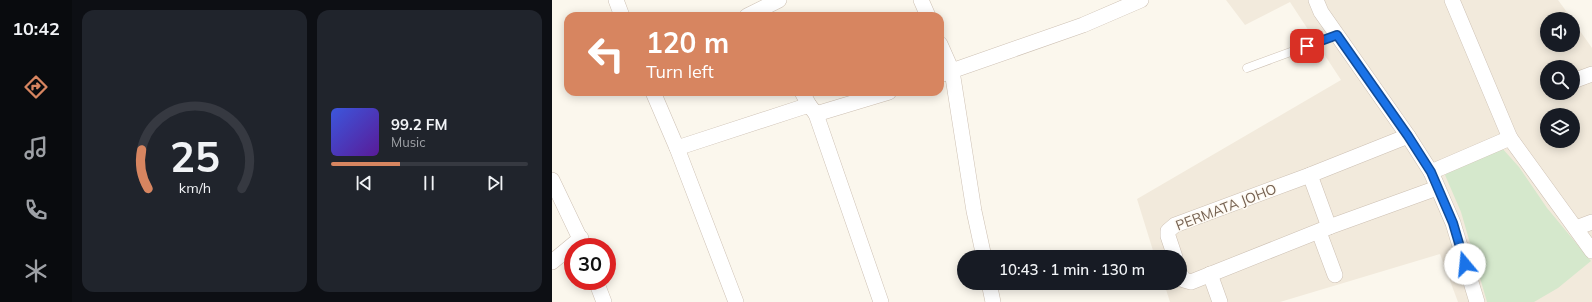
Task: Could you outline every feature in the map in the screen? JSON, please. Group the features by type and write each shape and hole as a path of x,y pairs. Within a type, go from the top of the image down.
{"street":[{"path":"616,0 620,12"},
{"path":"752,11 779,0"},
{"path":"921,0 926,12"},
{"path":"982,250 946,73 1083,24 1140,0"},
{"path":"1316,0 1321,12 1408,136 1431,172 1453,223 1477,302"},
{"path":"1452,0 1510,138 1592,251"},
{"path":"1580,78 1592,74"},
{"path":"655,96 677,148 736,302"},
{"path":"677,148 809,104 862,96"},
{"path":"809,104 881,302"},
{"name":"PERMATA JOHO","path":"1172,250 1168,231 1174,225 1310,175 1408,136"},
{"path":"1431,172 1510,138"},
{"path":"1310,175 1335,275"},
{"path":"552,180 580,238"},
{"path":"1187,282 1191,282 1324,229 1437,188"},
{"path":"1576,228 1592,222"},
{"path":"552,262 564,254"},
{"path":"1210,274 1220,302"},
{"path":"599,290 604,302"},
{"path":"991,290 994,302"}],"lane":[{"path":"1247,68 1337,35"}],"shaded area":[{"path":"1226,0 1558,0 1567,12 1540,12 1540,52 1580,52 1580,31 1592,48 1592,302 1458,302 1440,254 1280,302 1170,302 1166,290 1187,290 1187,250 1153,250 1137,199 1341,80 1290,2 1245,25"}],"green space":[{"path":"1501,147 1519,167 1547,208 1591,261 1558,288 1534,302 1487,302 1461,212 1445,175 1454,168"}],"route":[{"path":"1307,46 1337,35 1394,119 1408,136 1431,172 1453,223 1465,264"}]}
